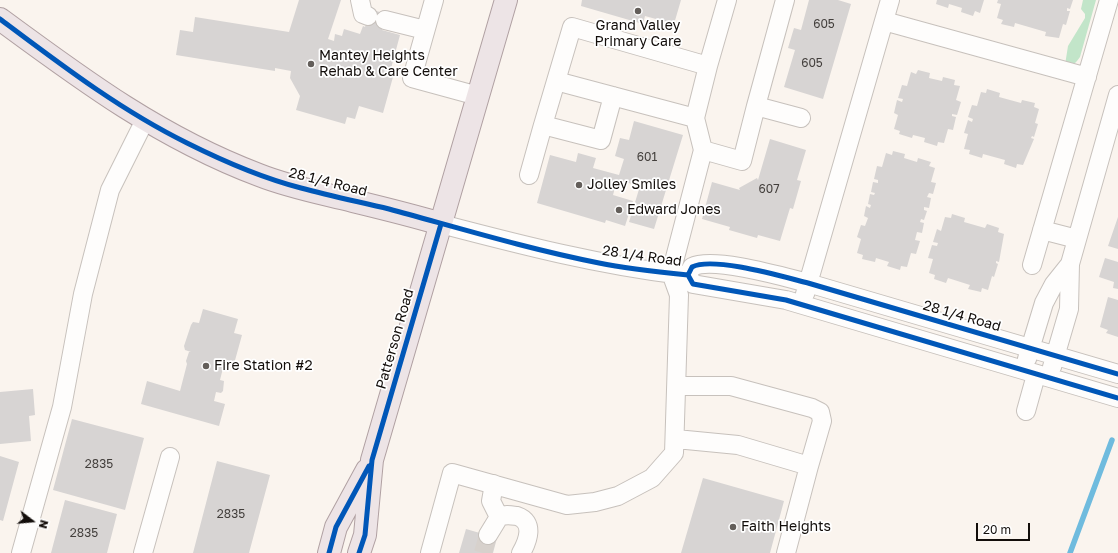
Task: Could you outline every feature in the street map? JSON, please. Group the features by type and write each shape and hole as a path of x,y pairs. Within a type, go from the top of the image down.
{"main road":[{"name":"Patterson Road","path":"360,553 365,535 372,460 506,0"},
{"name":"28 1/4 Road","path":"0,20 115,102 186,143 260,176 441,224"},
{"name":"Patterson Road","path":"329,553 336,527 372,460"}],"street":[{"path":"360,0 363,14 425,30"},
{"path":"434,0 412,78 478,96"},
{"path":"430,553 452,473 567,505 596,502 618,496 652,478 674,453 676,439 679,274 703,150 695,118 727,0"},
{"path":"703,150 742,160 785,0"},
{"path":"802,304 890,0"},
{"path":"1032,265 1110,0 1118,2"},
{"path":"884,21 1087,77"},
{"path":"529,175 572,27 708,66"},
{"path":"556,81 695,118"},
{"path":"1036,375 1056,356 1069,309 1070,264 1118,95"},
{"path":"543,125 601,140 613,96"},
{"path":"756,106 801,118"},
{"path":"21,553 62,407 82,294 110,190 145,120"},
{"name":"28 1/4 Road","path":"441,224 567,256 601,263 679,274 693,284 706,288 758,294 802,304 1036,375 1118,398"},
{"path":"1042,230 1076,239"},
{"name":"28 1/4 Road","path":"679,274 692,267 708,263 738,267 808,283 1118,374"},
{"path":"1026,411 1036,375 1030,348 1044,303 1054,284 1070,264"},
{"path":"677,386 731,386 812,408 820,412 822,421 786,553"},
{"path":"676,439 738,446 809,466"},
{"path":"143,553 170,456"},
{"path":"494,484 491,501 499,516"},
{"path":"488,535 499,516 508,514 521,518 528,525 529,531 521,553"}],"green space":[{"path":"1083,0 1096,0 1080,57 1074,64 1065,65 1068,46 1085,18 1085,14 1081,9"}],"building":[{"name":"Mantey Heights Rehab & Care Center","path":"299,0 341,0 328,39 334,41 335,34 342,36 344,29 360,34 363,26 365,27 370,9 386,14 382,30 400,35 389,76 393,77 383,113 359,106 355,119 347,117 345,124 296,110 300,96 290,78 291,71 275,68 275,71 176,55 180,30 193,32 195,17 289,32"},
{"name":"Grand Valley Primary Care","path":"582,0 681,0 674,24 645,16 643,24 581,6"},
{"path":"809,0 838,0 851,4 823,99 784,87 795,50 788,48 794,28 801,30"},
{"path":"937,0 984,0 980,13 975,11 973,16 961,12 962,8 949,4 948,8 936,4"},
{"path":"998,0 1073,0 1070,9 1067,8 1067,11 1070,11 1066,25 1063,24 1059,38 1045,36 1046,32 1015,23 1014,27 1001,24 1003,20 997,18 1001,4 997,3"},
{"path":"918,70 930,73 929,78 942,81 943,77 955,80 954,85 960,86 956,100 961,102 957,115 952,114 952,116 956,117 953,130 948,129 944,143 938,142 937,146 924,142 925,138 913,135 912,138 899,134 900,131 894,129 898,115 894,113 897,100 902,102 903,99 898,98 902,85 907,86 911,72 916,74"},
{"path":"987,89 1000,93 999,97 1021,103 1022,100 1035,103 1034,107 1039,109 1035,123 1038,124 1034,137 1032,136 1031,138 1034,139 1023,165 1017,164 1016,168 1004,164 1005,160 983,154 982,158 969,154 970,150 964,149 968,134 964,133 968,120 972,122 973,119 968,117 972,105 977,106 981,92 986,93"},
{"path":"634,121 683,135 654,229 629,222 640,186 617,180 613,195 633,201 625,226 606,220 605,223 537,203 550,155 576,162 578,153 596,158 593,168 619,175 624,159 615,156 620,138 629,140"},
{"path":"770,139 806,150 797,180 801,181 793,209 790,208 780,241 758,235 757,238 729,230 730,227 702,219 712,182 740,190 739,188 757,178 758,180"},
{"path":"893,151 905,154 904,158 917,162 918,158 931,162 929,166 935,168 931,182 936,183 933,194 929,193 927,197 931,198 929,208 924,207 924,210 927,211 924,220 921,219 920,222 924,223 922,233 917,232 915,240 920,241 916,254 911,253 907,267 901,266 900,270 887,266 889,262 876,258 875,262 862,259 863,255 857,253 861,239 857,237 861,225 865,226 868,218 864,216 866,206 870,208 871,205 868,204 870,194 874,195 875,193 871,192 873,182 878,183 878,180 874,179 877,166 882,167 886,153 892,155"},
{"path":"952,214 965,218 964,222 985,228 987,224 999,228 998,232 1004,234 999,262 996,261 998,264 994,277 992,276 988,290 982,288 981,292 968,289 970,285 948,278 946,283 934,279 935,275 929,273 933,259 928,258 932,245 937,246 938,243 933,242 937,229 941,231 945,217 951,218"},
{"path":"1118,217 1118,249 1108,246"},
{"path":"1105,258 1118,262 1118,289 1113,288 1114,282 1099,277"},
{"path":"1108,297 1118,300 1118,337 1106,333 1108,330 1100,327"},
{"name":"Fire Station #2","path":"203,309 238,319 234,333 242,335 234,364 226,362 223,368 220,380 224,381 223,391 221,393 216,392 214,401 225,404 219,426 141,404 147,381 180,391 187,364 186,361 189,352 191,352 185,350 184,346 191,325 193,322 199,323"},
{"path":"33,389 35,415 29,416 31,441 0,444 0,392"},
{"path":"72,419 144,438 125,510 53,490"},
{"path":"0,456 19,462 3,521 0,520"},
{"path":"217,461 270,475 249,553 193,553"},
{"name":"Faith Heights","path":"703,478 784,501 770,553 681,553"},
{"path":"65,500 117,514 107,553 51,553"},
{"path":"466,529 497,538 493,553 459,553"}],"waterway":[{"path":"1070,553 1112,440"}],"tunnel":[{"path":"483,553 488,535"}],"cycle path":[{"path":"0,19 91,86 138,116 201,150 257,174 301,188 389,209 546,251 621,267 688,275"},
{"path":"359,553 365,535 372,460 441,224"},
{"path":"688,275 692,267 702,264 716,264 766,272 1118,374"},
{"path":"688,275 693,284 786,300 1118,398"},
{"path":"329,553 336,527 369,466"}],"place":[{"name":"Grand Valley Primary Care","path":"638,11"},
{"name":"Mantey Heights Rehab & Care Center","path":"311,64"},
{"name":"Jolley Smiles","path":"579,185"},
{"name":"Edward Jones","path":"619,210"},
{"name":"Fire Station #2","path":"206,366"},
{"name":"Faith Heights","path":"733,527"}]}
